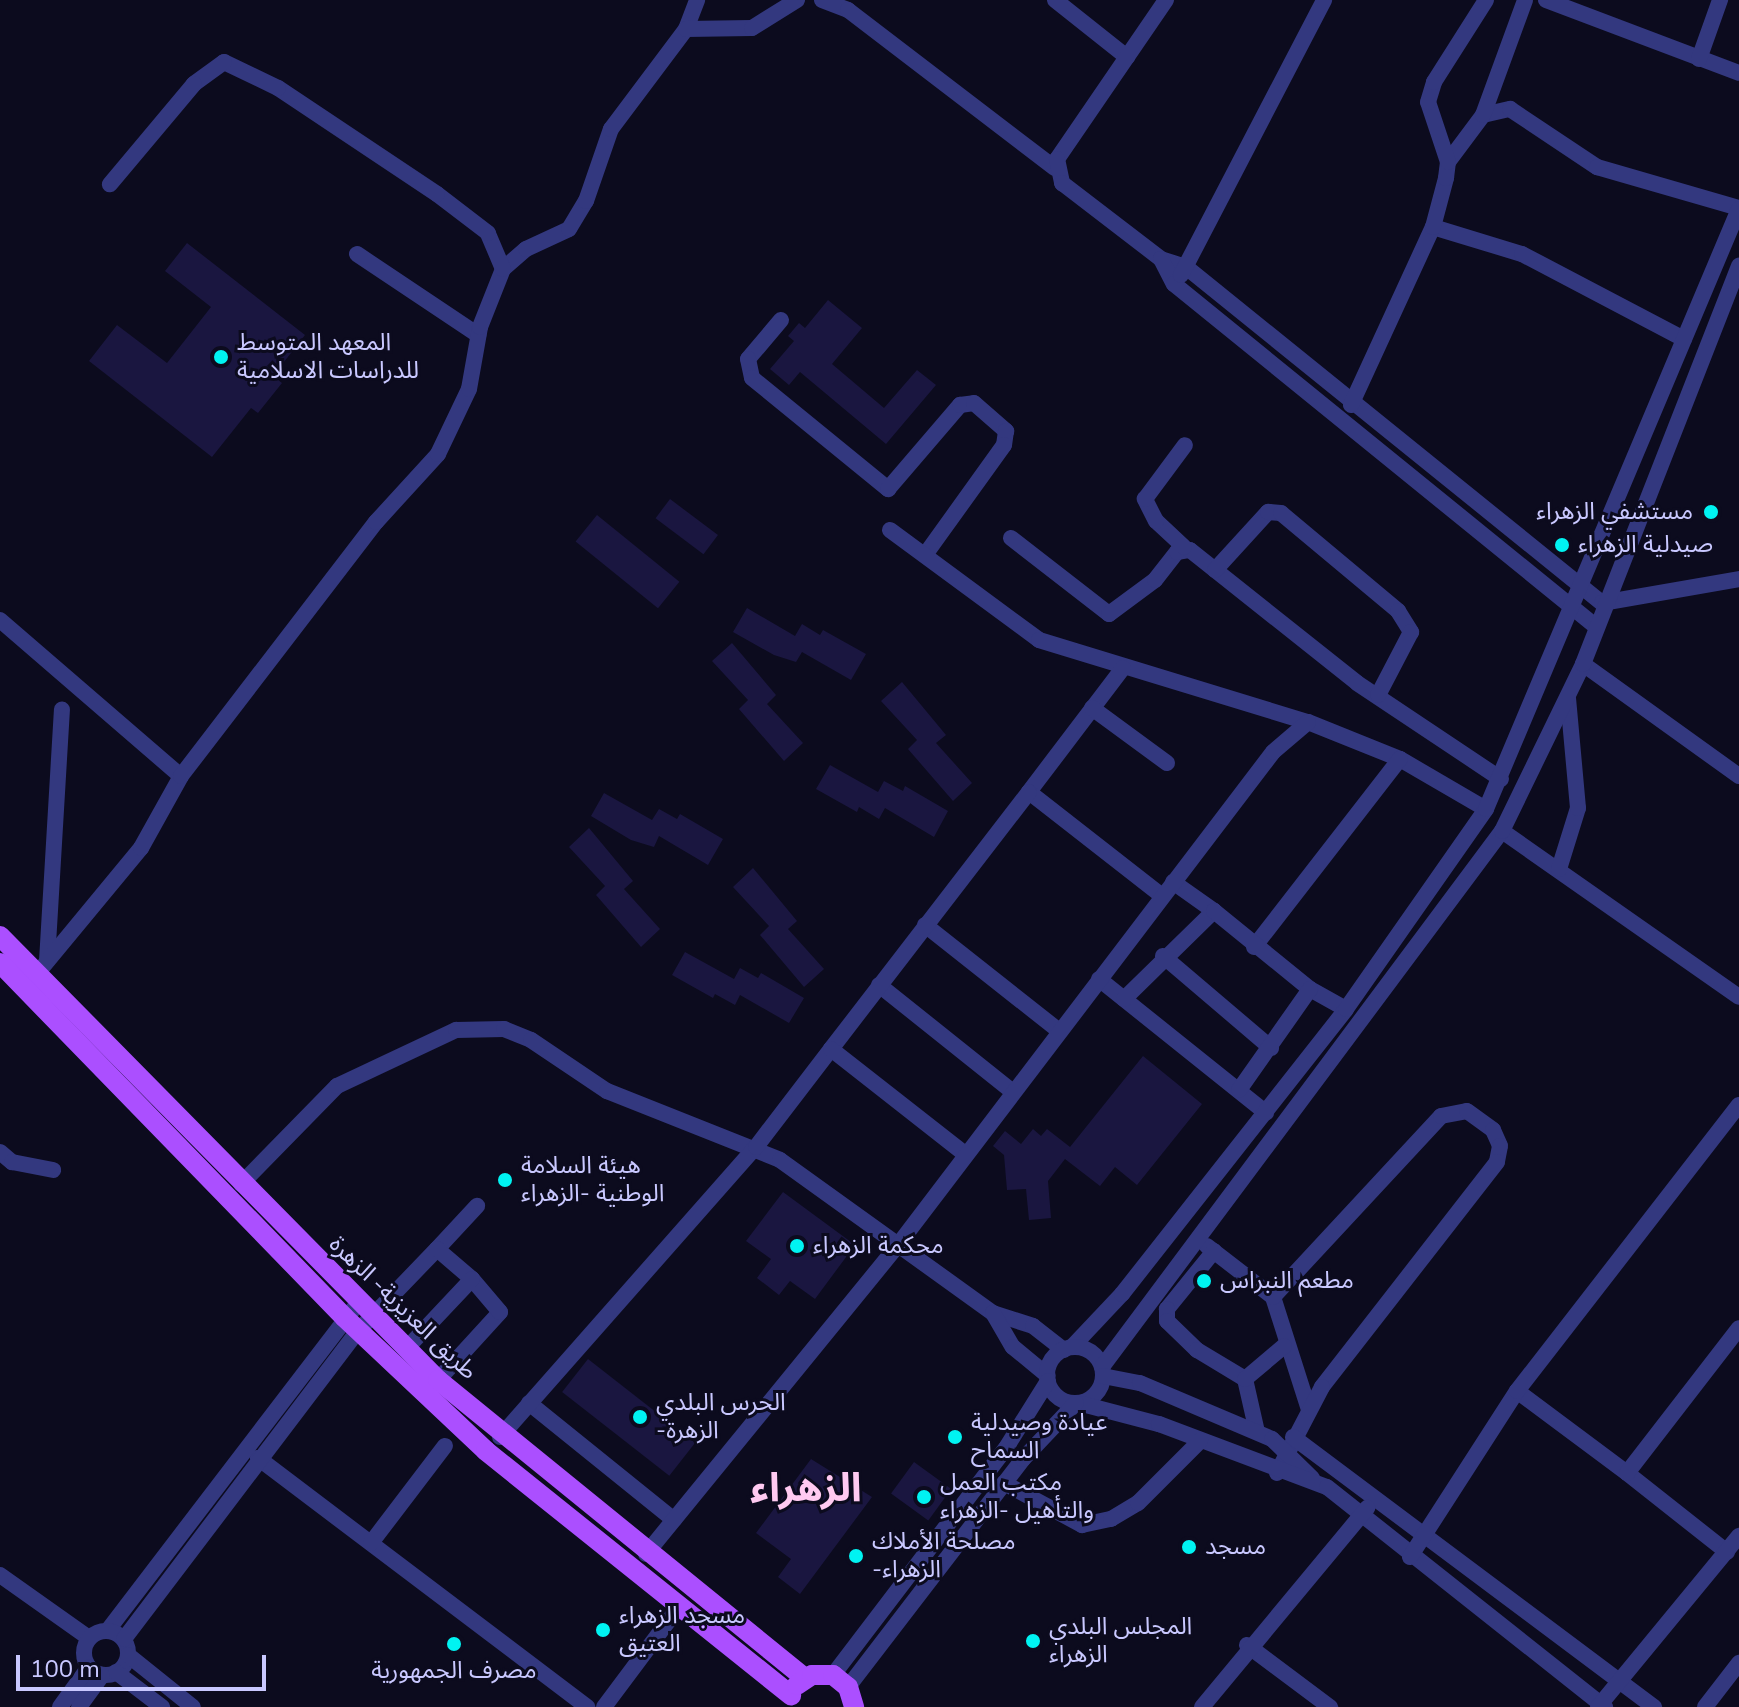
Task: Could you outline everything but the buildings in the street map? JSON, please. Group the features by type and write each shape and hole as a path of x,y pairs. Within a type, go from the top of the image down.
{"main road":[{"name":"طريق العزيزية- الزهرة","path":"0,936 486,1451 791,1701"},
{"name":"طريق العزيزية- الزهرة","path":"0,963 36,974 241,1184 358,1317 406,1349 500,1437 805,1678"},
{"path":"791,1701 805,1678 845,1690"}],"street":[{"path":"36,974 156,826 181,776 376,522 438,454 469,389 478,335 503,269 526,249 569,229 586,201 611,129 686,29 697,0"},
{"path":"686,29 752,28 797,0"},
{"path":"822,0 848,10 1055,168 1062,183 1161,259 1186,267 1351,405 1602,603 1739,579"},
{"path":"1055,0 1127,57"},
{"path":"1055,168 1166,0"},
{"path":"1448,162 1428,102 1486,0"},
{"path":"1351,405 1433,227 1448,162 1483,115 1525,0"},
{"path":"1546,0 1739,73"},
{"path":"1699,59 1720,0"},
{"path":"1174,284 1186,267 1320,3"},
{"path":"110,184 194,84 224,62 278,88 437,194 488,233 503,269"},
{"path":"845,1690 1006,1448 1068,1348 1122,1294 1266,1113 1346,1009 1486,809 1739,209 1597,167 1510,109 1497,80"},
{"path":"1483,115 1510,109"},
{"path":"1433,227 1522,254 1684,339"},
{"path":"357,254 478,335"},
{"path":"1161,259 1174,284 1571,610 1594,625"},
{"path":"845,1690 1004,1483 1079,1403 1095,1394 1103,1371 1196,1240 1502,831 1583,664 1602,603 1739,265"},
{"path":"781,320 748,359 752,378 888,489 960,405 974,403 1006,431 1004,445 925,555"},
{"path":"1185,445 1145,499 1156,521 1184,547 1378,695 1501,779"},
{"path":"1215,570 1268,512 1281,513 1398,611 1411,632 1378,695"},
{"path":"890,530 1039,640 1308,722 1400,759 1486,809"},
{"path":"1011,538 1109,614 1155,580 1184,547"},
{"path":"0,620 181,776"},
{"path":"1583,664 1739,776"},
{"path":"500,1437 756,1147 1123,668"},
{"path":"1559,869 1578,808 1568,696"},
{"path":"1092,708 1167,763"},
{"path":"36,974 62,709"},
{"path":"646,1554 898,1245 1273,752 1308,722"},
{"path":"1254,947 1400,759"},
{"path":"1029,792 1162,896"},
{"path":"1502,831 1739,997"},
{"path":"1173,882 1310,989 1346,1009"},
{"path":"1124,999 1163,956 1214,911"},
{"path":"925,925 1059,1031"},
{"path":"1163,956 1271,1048"},
{"path":"1099,979 1266,1113"},
{"path":"879,985 1013,1092"},
{"path":"1239,1090 1310,989"},
{"path":"241,1184 337,1086 424,1043 479,1026 531,1040 582,1078 634,1104 756,1147 993,1313 1033,1326 1068,1348 1091,1352 1103,1371 1291,1443 1423,1530 1654,1707"},
{"path":"831,1049 965,1154"},
{"path":"1410,1557 1423,1530 1517,1391 1739,1105"},
{"path":"1273,1297 1441,1116 1467,1111 1493,1130 1500,1146 1497,1162 1309,1410 1277,1473"},
{"path":"0,1152 12,1162 53,1170"},
{"path":"162,1707 102,1671 84,1652 89,1638 108,1630 358,1317 437,1249 477,1206"},
{"path":"1196,1240 1273,1297 1284,1346 1309,1410"},
{"path":"437,1249 472,1279 500,1312 438,1380"},
{"path":"1214,1251 1167,1309 1167,1321 1197,1350 1245,1379 1257,1432"},
{"path":"406,1349 472,1279"},
{"path":"993,1313 1013,1347 1048,1378 1058,1397 1200,1441 1277,1473 1312,1478"},
{"path":"60,1707 126,1647 358,1317"},
{"path":"1627,1473 1739,1328"},
{"path":"1245,1379 1284,1346"},
{"path":"1517,1391 1727,1552"},
{"path":"529,1403 674,1520"},
{"path":"1004,1483 1082,1525 1111,1519 1138,1503 1200,1441"},
{"path":"1291,1443 1312,1478 1601,1706 1739,1536"},
{"path":"371,1543 445,1446"},
{"path":"258,1458 587,1707"},
{"path":"1202,1707 1247,1645 1374,1498"},
{"path":"0,1575 89,1638"},
{"path":"604,1707 678,1608"},
{"path":"108,1630 193,1707"},
{"path":"1247,1645 1330,1707"},
{"path":"1705,1707 1739,1663"},
{"path":"79,1707 102,1671"}],"place":[{"name":"المعهد المتوسط للدراسات الاسلامية","path":"221,357"},
{"name":"مستشفي الزهراء","path":"1711,512"},
{"name":"صيدلية الزهراء","path":"1562,545"},
{"name":"هيئة السلامة الوطنية -الزهراء","path":"505,1180"},
{"name":"محكمة الزهراء","path":"797,1246"},
{"name":"مطعم النبراس","path":"1204,1281"},
{"name":"الحرس البلدي -الزهرة","path":"640,1417"},
{"name":"عيادة وصيدلية السماح","path":"955,1437"},
{"name":"مكتب العمل والتأهيل -الزهراء","path":"924,1497"},
{"name":"مسجد","path":"1189,1547"},
{"name":"مصلحة الأملاك -الزهراء","path":"856,1556"},
{"name":"مسجد الزهراء العتيق","path":"603,1630"},
{"name":"المجلس البلدي الزهراء","path":"1033,1641"},
{"name":"مصرف الجمهورية","path":"454,1644"}],"district":[{"name":"الزهراء","path":"806,1488"}]}
